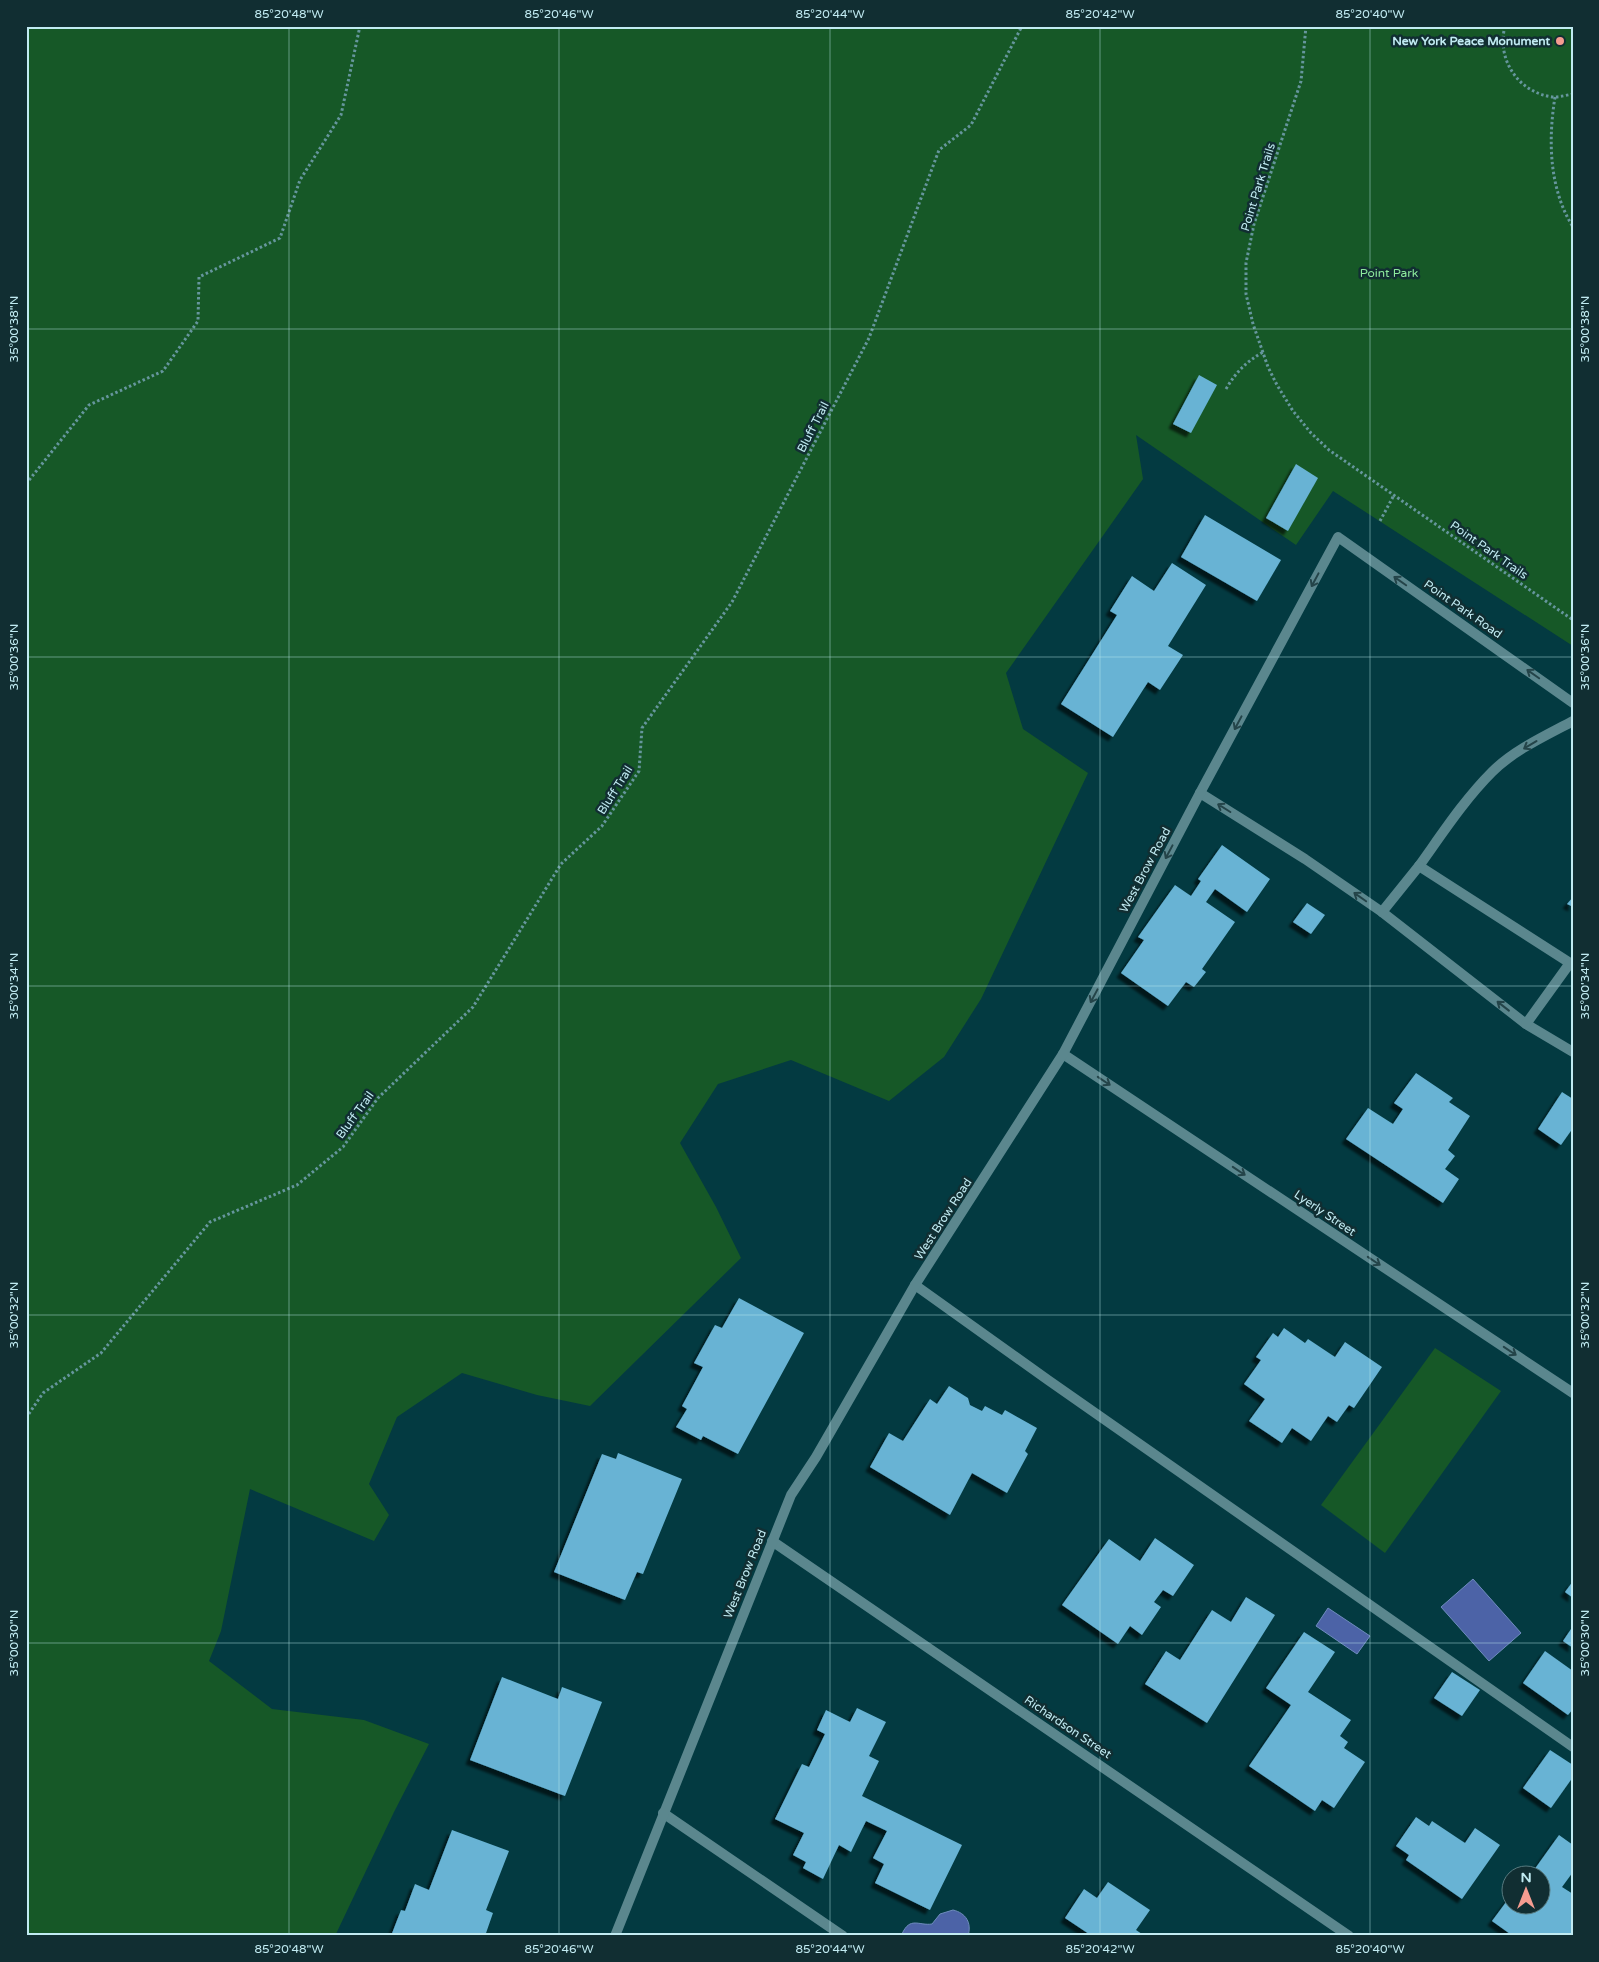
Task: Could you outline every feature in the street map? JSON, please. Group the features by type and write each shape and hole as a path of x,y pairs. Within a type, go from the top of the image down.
{"street":[{"name":"Point Park Road","path":"1338,537 1573,703"},
{"name":"West Brow Road","path":"615,1936 791,1494 816,1457 916,1285 1063,1054 1338,537"},
{"path":"1382,912 1466,802 1493,771 1527,746 1573,721"},
{"path":"1200,794 1305,859 1382,912 1526,1024 1573,1052"},
{"path":"1419,866 1570,963 1526,1024"},
{"name":"Lyerly Street","path":"1063,1054 1573,1392"},
{"path":"916,1285 1048,1380 1573,1747"},
{"name":"Richardson Street","path":"772,1541 1349,1936"},
{"path":"663,1813 843,1936"}],"path":[{"path":"26,484 89,405 163,371 198,321 200,277 280,238 300,180 341,115 360,26"},
{"name":"Bluff Trail","path":"26,1418 43,1393 101,1352 210,1222 297,1184 343,1147 378,1098 472,1007 561,864 602,826 640,771 642,728 732,602 869,338 939,150 972,126 1022,26"},
{"name":"Point Park Trails","path":"1306,26 1301,81 1254,224 1246,263 1246,294 1253,324 1268,367 1293,411 1329,450 1573,620"},
{"path":"1505,26 1503,35 1504,53 1510,70 1522,84 1537,93 1555,97 1573,94"},
{"path":"1555,97 1550,147 1560,195 1573,227"},
{"path":"1226,389 1235,374 1263,352"},
{"path":"1380,521 1394,495"}],"green space":[{"name":"Point Park","path":"26,26 1573,26 1573,646 1333,491 1296,545 1136,435 1143,479 1006,673 1023,729 1088,773 981,999 944,1057 889,1101 791,1060 718,1084 680,1143 716,1207 741,1258 590,1406 537,1395 462,1373 397,1417 369,1484 389,1515 374,1541 250,1489 221,1631 209,1661 272,1709 364,1720 429,1744 394,1812 335,1936 26,1936"},
{"path":"1435,1348 1501,1391 1385,1553 1321,1505"}],"water":[{"path":"1473,1579 1521,1633 1489,1661 1441,1607"},
{"path":"1328,1608 1370,1636 1357,1654 1316,1626"},
{"path":"953,1910 958,1911 967,1919 969,1927 968,1936 903,1936 902,1934 905,1928 912,1923 932,1924 940,1914"}],"building":[{"path":"1199,375 1217,385 1191,433 1173,424"},
{"path":"1296,464 1318,478 1288,531 1266,518"},
{"path":"1205,515 1281,560 1257,601 1181,557"},
{"path":"1172,563 1206,585 1168,646 1183,655 1160,690 1148,682 1113,737 1061,704 1117,615 1110,611 1132,576 1154,591"},
{"path":"1222,845 1270,879 1247,912 1215,889 1206,902 1235,922 1202,969 1206,972 1194,987 1186,982 1168,1006 1121,973 1144,940 1138,937 1175,885 1191,896 1201,881 1198,879"},
{"path":"1573,897 1573,907 1567,904"},
{"path":"1307,903 1325,915 1311,934 1293,922"},
{"path":"1416,1073 1453,1098 1449,1102 1470,1116 1448,1150 1455,1156 1445,1169 1459,1179 1443,1203 1346,1139 1368,1108 1393,1124 1403,1109 1394,1103"},
{"path":"1562,1092 1573,1099 1573,1128 1561,1145 1538,1129"},
{"path":"739,1298 804,1333 738,1454 703,1436 701,1440 676,1427 687,1409 682,1406 703,1367 694,1363 715,1325 722,1328"},
{"path":"1284,1328 1305,1343 1308,1339 1335,1357 1345,1342 1382,1367 1354,1408 1349,1405 1337,1422 1328,1416 1311,1441 1292,1428 1282,1443 1249,1421 1265,1399 1244,1384 1261,1360 1256,1357 1273,1333 1278,1337"},
{"path":"949,1386 968,1398 970,1405 982,1411 985,1406 1002,1415 1005,1410 1037,1428 1025,1451 1028,1454 1007,1493 972,1473 950,1515 870,1467 889,1433 903,1441 930,1399 937,1404"},
{"path":"618,1453 682,1479 643,1574 637,1572 625,1600 554,1572 602,1454 616,1459"},
{"path":"1155,1538 1194,1565 1173,1596 1163,1590 1154,1602 1161,1607 1142,1635 1130,1626 1118,1644 1062,1605 1109,1539 1140,1561"},
{"path":"1573,1581 1573,1598 1565,1592"},
{"path":"1246,1597 1275,1615 1207,1723 1145,1684 1166,1651 1180,1660 1212,1610 1231,1622"},
{"path":"1573,1626 1573,1648 1563,1641"},
{"path":"1304,1632 1335,1652 1308,1692 1351,1720 1340,1736 1348,1742 1344,1748 1365,1762 1334,1808 1322,1800 1315,1811 1249,1766 1291,1705 1266,1688"},
{"path":"1545,1651 1573,1671 1573,1709 1568,1715 1523,1683"},
{"path":"1452,1672 1480,1690 1462,1716 1434,1698"},
{"path":"502,1677 558,1699 562,1687 602,1702 565,1796 470,1760"},
{"path":"857,1708 886,1722 869,1756 879,1761 862,1796 962,1845 930,1910 875,1883 884,1864 873,1858 887,1831 866,1821 851,1852 839,1845 823,1879 803,1868 806,1862 793,1855 804,1833 775,1819 802,1764 809,1767 825,1734 817,1730 826,1710 850,1722"},
{"path":"1550,1750 1573,1765 1573,1777 1551,1808 1523,1788"},
{"path":"1416,1817 1429,1826 1432,1821 1465,1843 1475,1828 1500,1845 1462,1899 1406,1860 1409,1855 1396,1846"},
{"path":"452,1830 509,1851 486,1910 493,1913 485,1936 391,1936 401,1910 405,1911 415,1884 429,1890"},
{"path":"1559,1835 1573,1845 1573,1872 1562,1887 1573,1894 1573,1936 1513,1936 1492,1921 1502,1908 1502,1914 1552,1914 1552,1864 1538,1864"},
{"path":"1108,1882 1150,1910 1136,1930 1145,1936 1092,1936 1065,1918 1084,1889 1097,1898"}],"place":[{"name":"New York Peace Monument","path":"1560,41"}]}
